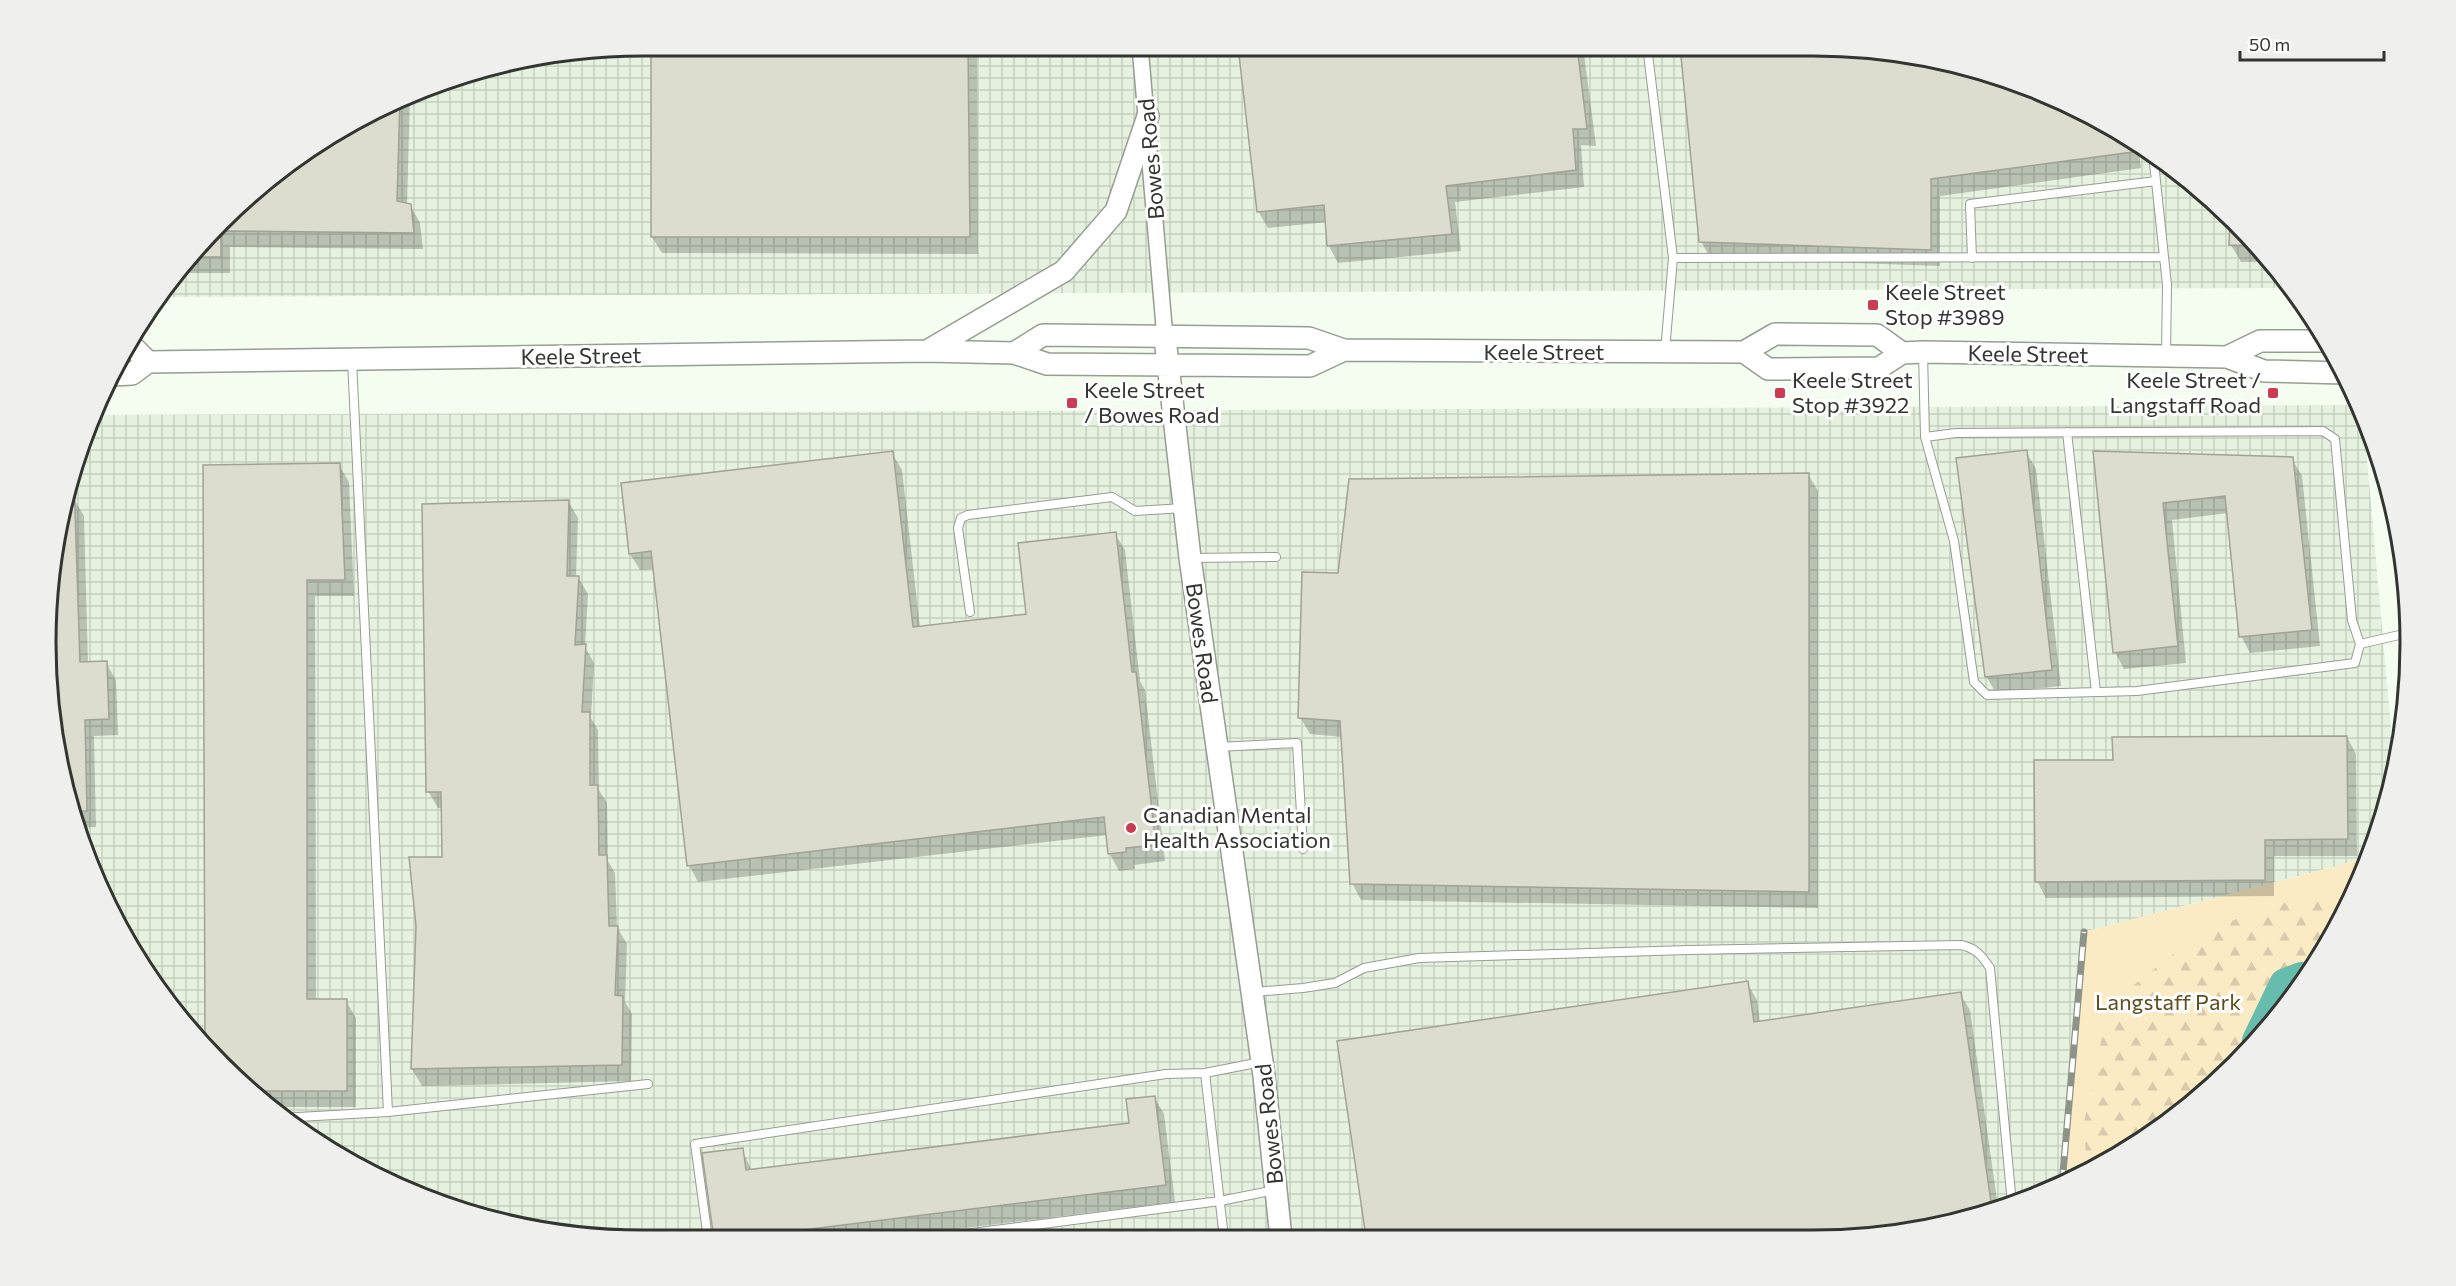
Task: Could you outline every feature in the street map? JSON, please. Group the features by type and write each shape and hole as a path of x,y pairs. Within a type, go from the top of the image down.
{"main road":[{"path":"927,351 1064,271 1116,211 1148,116"},
{"name":"Keele Street","path":"1014,353 1042,335 1309,338 1344,350 1664,352 1744,351 1775,334 1877,335 1912,353 2227,357 2264,371 2335,373"},
{"name":"Bowes Road","path":"1165,338 1190,558 1262,1062 1280,1230"},
{"name":"Keele Street","path":"2227,357 2260,341 2317,341"},
{"path":"134,348 148,362"},
{"name":"Keele Street","path":"120,375 132,374 148,362 927,351 1014,353 1047,364 1310,366 1344,350"},
{"path":"1744,351 1768,369 1879,368 1912,353"}],"street":[{"name":"Bowes Road","path":"1141,56 1165,338"}],"lane":[{"path":"1648,56 1673,258 1664,352"},
{"path":"2154,166 2168,309 2166,356"},
{"path":"1972,258 1970,204 2156,181"},
{"path":"1673,258 2164,257"},
{"path":"1912,353 1925,437 1954,541 1974,682 1987,695 2137,691 2355,663 2360,644 2352,620 2335,439 2323,431 1956,433 1925,437"},
{"path":"352,359 388,1112"},
{"path":"2067,432 2097,692"},
{"path":"970,612 958,528 961,519 968,515 1112,497 1135,511 1185,508"},
{"path":"1190,558 1276,557"},
{"path":"2360,644 2400,635"},
{"path":"1217,748 1298,743 1303,849"},
{"path":"1252,993 1335,982 1365,968 1419,958 1700,949 1961,945 1971,947 1981,954 1990,968 2011,1196"},
{"path":"707,1230 695,1144 1166,1074 1205,1073 1262,1062"},
{"path":"1205,1073 1223,1230"},
{"path":"297,1117 388,1112 648,1084"},
{"path":"996,1230 1220,1201 1276,1190"}],"shaded area":[{"path":"643,56 1813,56 1890,61 1928,67 2002,87 2038,100 2107,134 2171,177 2200,201 2255,256 2281,288 169,297 201,256 256,201 317,155 349,134 383,116 454,87 528,67 605,57"},
{"path":"2350,405 2366,445 2392,739 2380,795 2359,860 2084,932 2067,1173 2038,1186 1965,1210 1890,1225 1813,1230 643,1230 566,1225 491,1210 418,1186 349,1152 317,1131 256,1085 201,1030 177,1001 134,937 100,868 87,832 67,758 57,681 57,605 67,528 87,454 101,415"}],"green space":[{"name":"Langstaff Park","path":"2359,860 2322,937 2279,1001 2255,1030 2200,1085 2171,1109 2107,1152 2067,1173 2084,932"},
{"name":"Langstaff Park","path":"2314,893 2337,909 2322,937 2279,1001 2228,1058 2171,1109 2107,1152 2087,1163 2083,1127 2103,1032 2130,988 2204,930"}],"building":[{"path":"651,56 968,56 970,237 651,237"},
{"path":"1239,56 1578,56 1587,129 1573,129 1576,170 1446,186 1452,234 1327,246 1324,205 1257,212"},
{"path":"1681,56 1851,57 1928,67 2002,87 2038,100 2107,134 2133,151 1931,179 1931,250 1699,242"},
{"path":"400,108 397,201 411,204 414,233 225,231 285,177 349,134"},
{"path":"2230,230 2245,246 2229,245"},
{"path":"221,235 221,257 200,257"},
{"path":"2027,450 2052,670 1985,677 1956,458"},
{"path":"893,451 913,627 1026,614 1018,543 1116,532 1132,672 1136,672 1156,845 1126,848 1126,852 1108,854 1104,817 687,866 651,551 629,554 621,483"},
{"path":"2093,451 2293,457 2312,630 2239,637 2225,496 2163,503 2178,646 2113,653"},
{"path":"340,463 345,580 307,580 307,999 347,999 347,1091 263,1091 205,1034 203,465"},
{"path":"1809,473 1809,892 1350,884 1340,721 1298,718 1302,572 1338,573 1349,479"},
{"path":"75,497 80,662 107,661 109,719 85,720 87,811 81,811 67,758 57,681 57,605 67,528"},
{"path":"569,500 567,576 579,576 575,645 586,644 582,712 590,712 590,785 598,785 599,855 607,855 609,926 618,926 615,995 623,996 622,1065 411,1069 416,926 409,857 442,857 441,792 426,792 422,504"},
{"path":"2347,736 2348,839 2265,840 2265,880 2035,882 2034,760 2113,760 2112,737"},
{"path":"1748,981 1754,1022 1961,992 1991,1202 1928,1219 1851,1229 1365,1230 1337,1041"},
{"path":"1155,1096 1166,1185 803,1230 713,1230 702,1153 743,1148 746,1170 1129,1123 1126,1099"}],"waterway":[{"path":"2277,1003 2286,985 2291,983"}],"railway":[{"path":"2063,1175 2084,932"}],"place":[{"name":"Keele Street Stop #3989","path":"1873,305"},
{"name":"Keele Street Stop #3922","path":"1780,393"},
{"name":"Keele Street / Langstaff Road","path":"2273,393"},
{"name":"Keele Street / Bowes Road","path":"1072,403"},
{"name":"Canadian Mental Health Association","path":"1131,828"}]}
